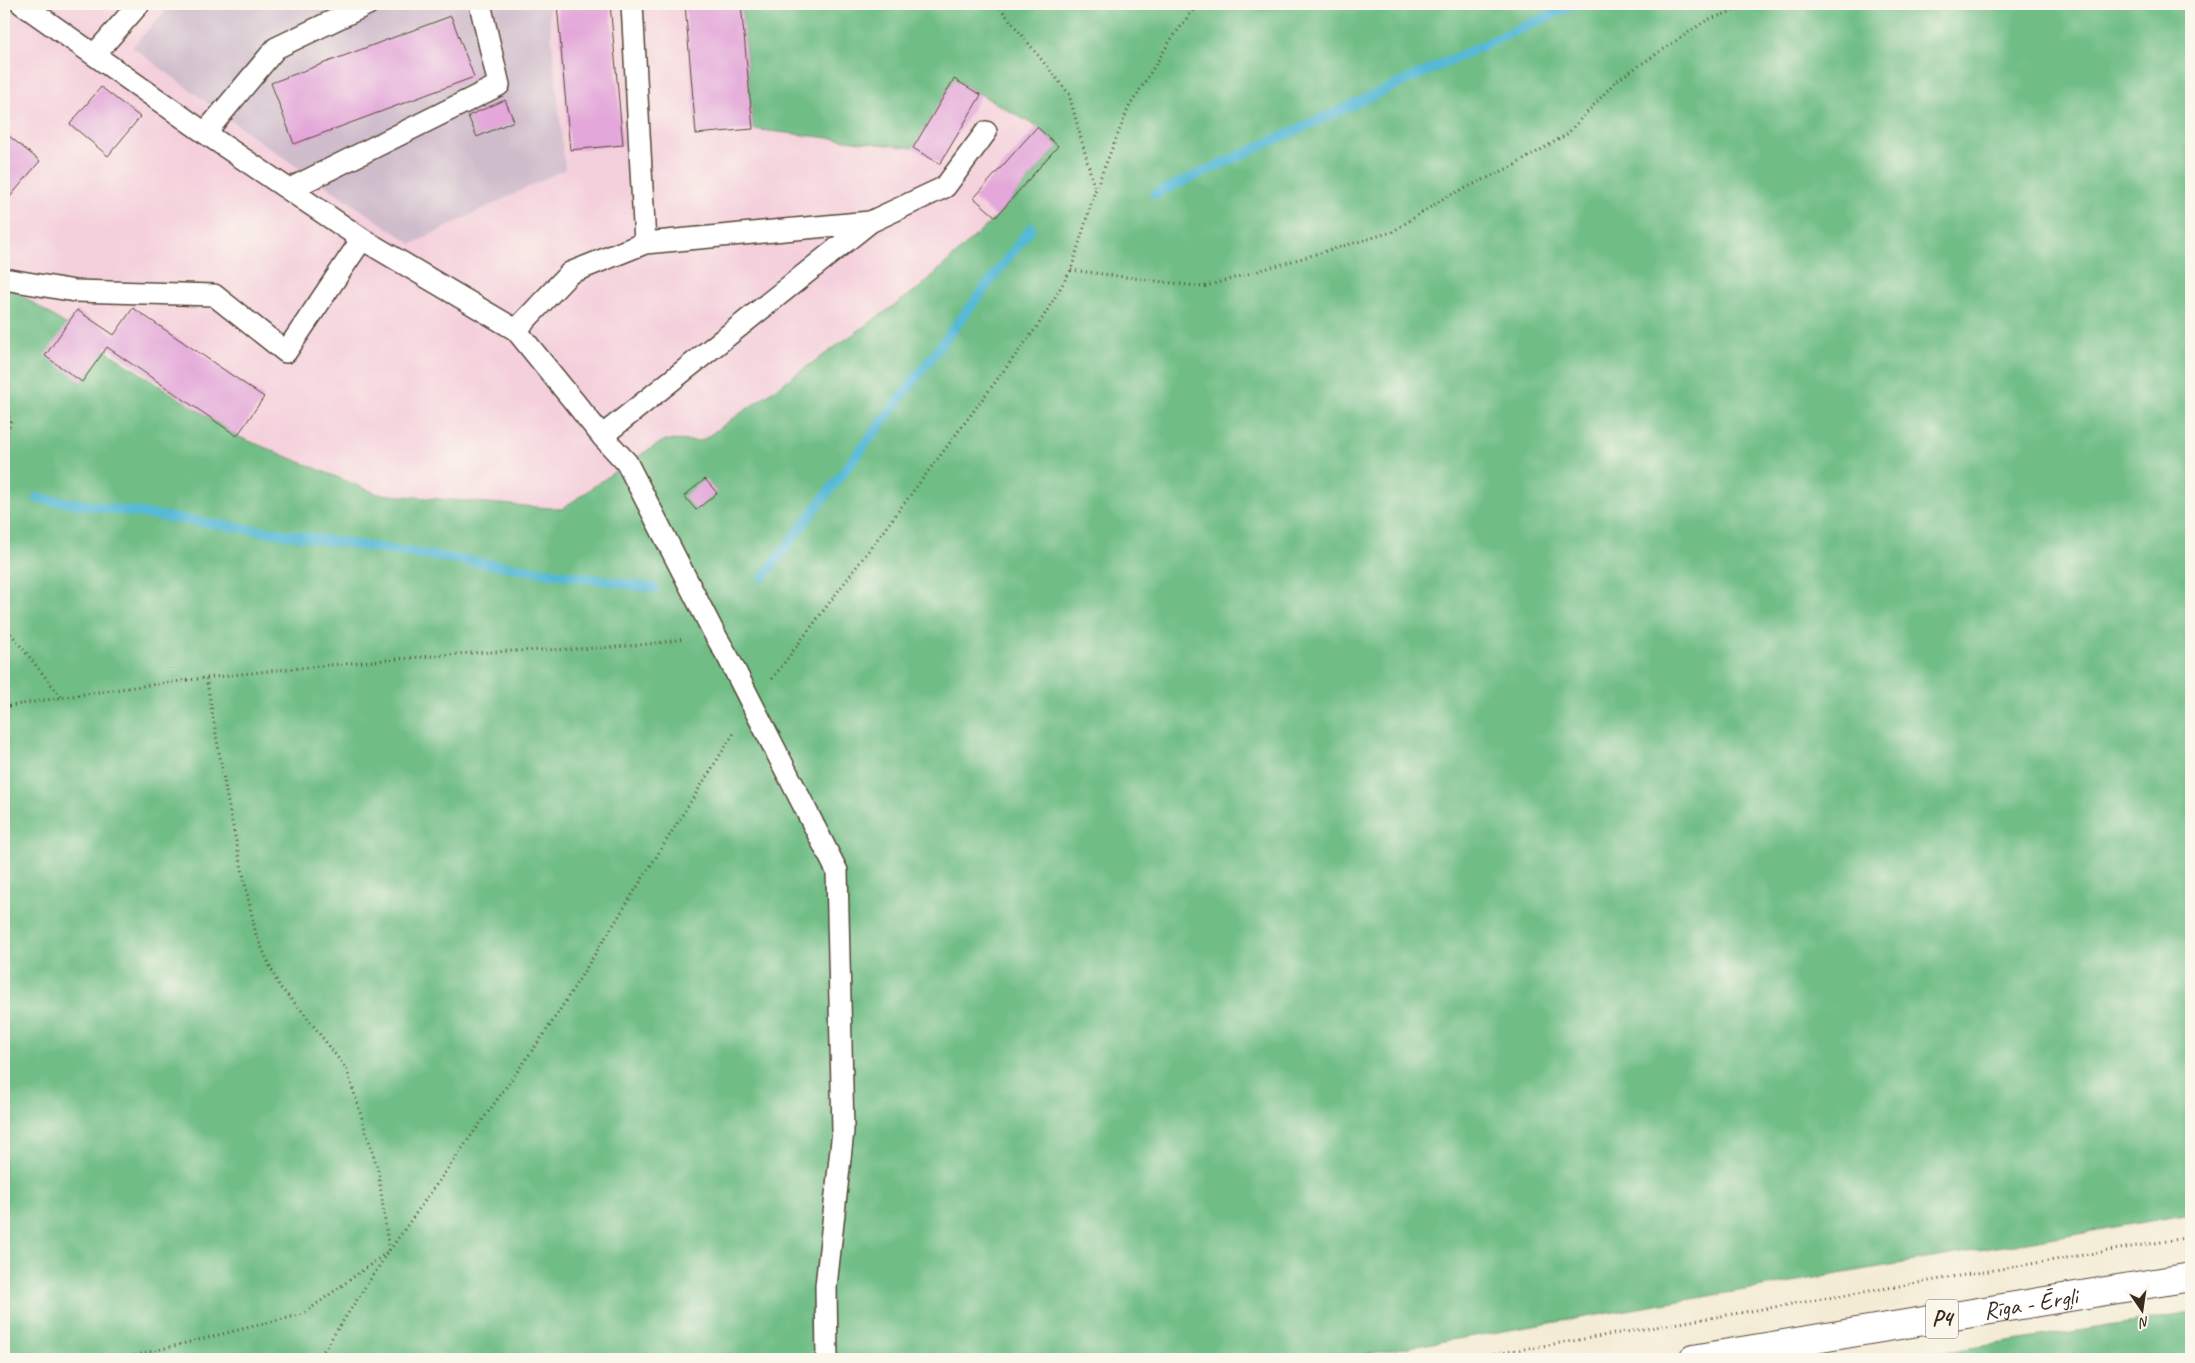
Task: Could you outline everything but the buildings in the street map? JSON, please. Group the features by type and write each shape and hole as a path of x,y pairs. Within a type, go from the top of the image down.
{"main road":[{"name":"Rīga - Ērgļi","path":"1693,1359 2191,1277"}],"lane":[{"path":"22,4 205,133 362,239 516,330 602,436 627,463 714,633 728,656 837,872 843,1131 826,1286 826,1359"},
{"path":"95,54 139,4"},
{"path":"205,133 276,48 368,4"},
{"path":"290,189 499,85 480,4"},
{"path":"632,4 644,244"},
{"path":"602,436 870,222 945,187 986,132"},
{"path":"516,330 570,274 644,244 870,222"},
{"path":"4,279 75,291 214,295 286,352 362,239"}],"path":[{"path":"997,4 1069,94 1095,191"},
{"path":"1071,270 1203,287 1392,232 1446,197 1512,166 1566,136 1616,81 1706,20 1754,4"},
{"path":"4,408 11,421 4,444"},
{"path":"4,620 8,630 61,697"},
{"path":"4,707 61,697 206,678 460,654 649,645 714,633"},
{"path":"121,1359 303,1314 389,1251 378,1170 347,1070 303,1012 279,986 256,935 228,804 206,678"},
{"path":"1465,1359 2191,1237"}],"shaded area":[{"path":"4,4 741,4 753,129 954,79 1037,127 1058,146 996,217 919,288 701,441 665,440 627,463 562,509 378,494 237,436 107,347 4,327"},
{"path":"172,4 548,4 565,169 412,244 262,143 132,47"}],"green space":[{"path":"741,4 2191,4 2191,1214 1339,1359 4,1359 4,284 237,436 378,494 562,509 627,463 665,440 701,441 919,288 996,217 1058,146 1037,127 954,79 913,148 753,129"},
{"path":"2191,1313 2191,1359 1901,1359"}],"waterway":[{"path":"1155,194 1575,4"},
{"path":"763,577 1031,228"},
{"path":"37,498 654,588"}]}
